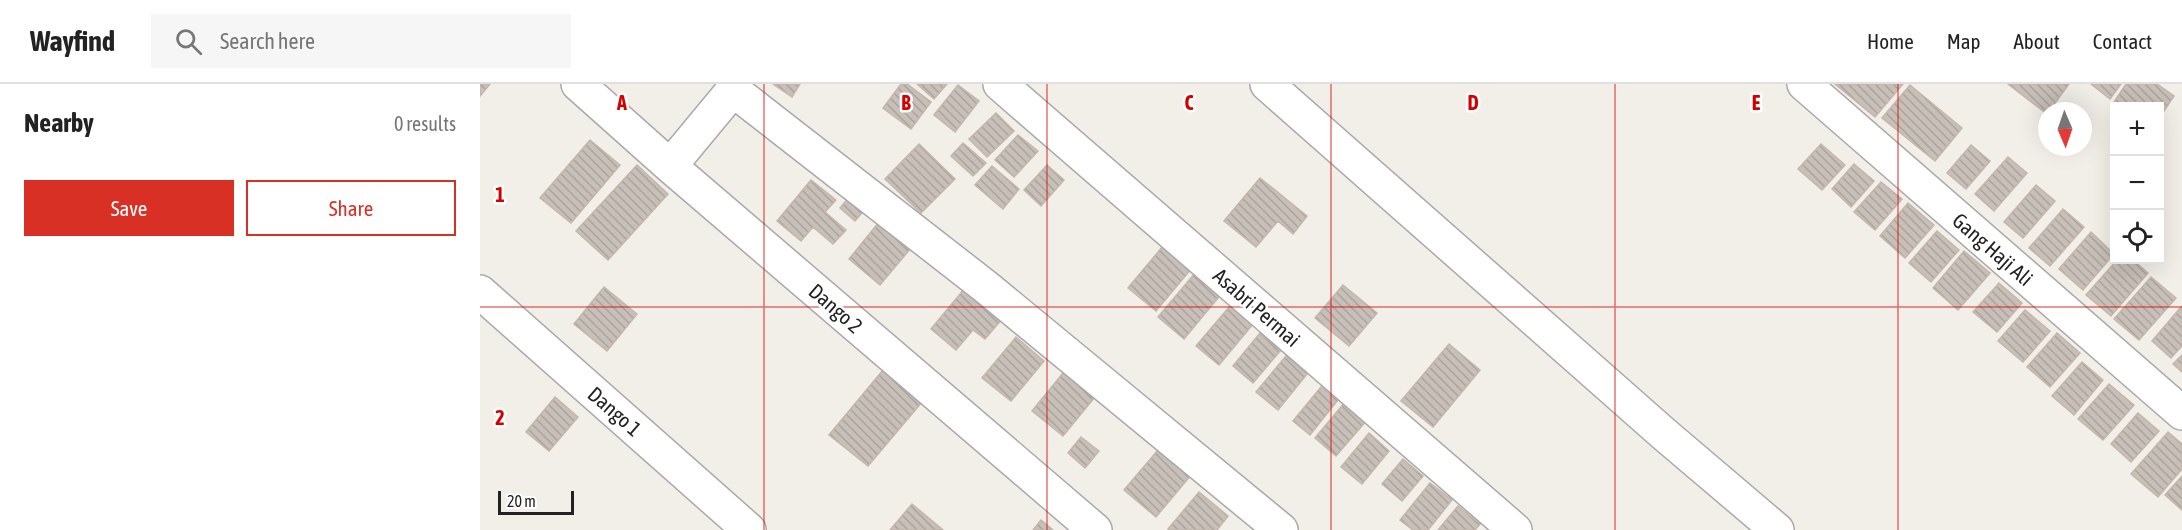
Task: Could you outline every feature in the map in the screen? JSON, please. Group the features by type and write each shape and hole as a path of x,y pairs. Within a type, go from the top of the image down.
{"street":[{"name":"Dango 2","path":"578,84 670,166 1095,530"},
{"name":"Asabri Permai","path":"1000,84 1515,530"},
{"path":"1267,84 1664,434 1777,530"},
{"name":"Gang Haji Ali","path":"1804,84 2182,413"},
{"path":"670,166 730,87 986,287 1281,530"},
{"name":"Dango 1","path":"480,292 749,530"}],"building":[{"path":"480,84 490,84 480,96"},
{"path":"773,84 800,84 792,97"},
{"path":"901,84 907,84 931,102 911,129 883,108"},
{"path":"917,84 947,84 934,99"},
{"path":"1835,84 1903,84 1875,117"},
{"path":"2008,84 2069,84 2056,102 2038,102 2038,107"},
{"path":"2091,84 2121,84 2110,99"},
{"path":"2126,84 2157,84 2174,96 2164,111 2164,102 2114,102"},
{"path":"958,85 979,101 955,132 934,115"},
{"path":"1910,85 1962,128 1935,161 1882,118"},
{"path":"996,113 1014,131 987,157 969,139"},
{"path":"1018,135 1038,151 1014,177 995,160"},
{"path":"590,140 620,165 571,223 540,198"},
{"path":"963,143 986,163 973,176 951,156"},
{"path":"919,144 955,179 921,213 885,179"},
{"path":"1821,144 1845,165 1822,190 1798,169"},
{"path":"1971,145 1990,161 1966,189 1947,173"},
{"path":"2008,157 2027,173 1994,211 1975,194"},
{"path":"1854,164 1874,181 1851,207 1832,189"},
{"path":"637,165 668,194 608,260 576,231"},
{"path":"1047,165 1064,180 1041,206 1024,190"},
{"path":"992,166 1019,189 1003,209 975,185"},
{"path":"1260,178 1307,216 1293,234 1278,221 1256,247 1224,221"},
{"path":"811,180 836,200 825,212 846,230 833,244 813,227 801,241 777,221"},
{"path":"1881,182 1902,199 1875,230 1854,212"},
{"path":"2036,185 2055,201 2023,238 2004,222"},
{"path":"852,194 867,207 855,221 840,208"},
{"path":"1908,203 1934,225 1905,258 1880,236"},
{"path":"2063,209 2084,227 2050,266 2029,248"},
{"path":"879,222 911,248 880,285 849,259"},
{"path":"1937,231 1959,250 1931,282 1909,263"},
{"path":"2091,232 2110,250 2110,259 2083,290 2059,269"},
{"path":"1168,240 1196,263 1156,311 1128,288"},
{"path":"1964,251 1990,273 1958,310 1933,288"},
{"path":"2113,264 2138,264 2148,273 2111,316 2086,295"},
{"path":"1201,266 1227,287 1184,339 1158,317"},
{"path":"2151,277 2176,298 2139,340 2114,319"},
{"path":"1999,283 2022,303 1997,332 1973,312"},
{"path":"1343,285 1377,313 1349,346 1315,318"},
{"path":"604,287 637,314 607,351 574,324"},
{"path":"965,288 1002,319 985,339 973,330 956,350 931,329"},
{"path":"1230,306 1253,324 1219,365 1196,346"},
{"path":"2182,306 2182,346 2171,358 2152,341"},
{"path":"2025,310 2050,331 2023,362 1998,341"},
{"path":"1260,333 1281,350 1253,383 1233,366"},
{"path":"2057,333 2080,353 2050,387 2027,367"},
{"path":"1016,337 1044,361 1011,401 982,378"},
{"path":"1449,344 1480,370 1433,427 1401,401"},
{"path":"2182,355 2182,372 2173,364"},
{"path":"1286,356 1307,374 1278,410 1256,392"},
{"path":"2082,362 2103,380 2074,415 2052,396"},
{"path":"883,370 922,402 868,466 829,435"},
{"path":"1063,373 1094,398 1063,436 1032,411"},
{"path":"2109,384 2134,405 2103,440 2078,419"},
{"path":"1321,387 1338,400 1310,435 1293,421"},
{"path":"555,397 578,417 549,451 526,432"},
{"path":"1345,402 1367,420 1336,456 1315,438"},
{"path":"2138,413 2159,431 2131,462 2111,444"},
{"path":"2168,432 2182,444 2182,469 2158,497 2131,474"},
{"path":"1369,433 1389,451 1362,484 1341,467"},
{"path":"1081,437 1099,451 1085,468 1068,453"},
{"path":"1164,443 1196,469 1156,517 1124,490"},
{"path":"1403,459 1423,476 1402,501 1382,484"},
{"path":"2182,476 2182,510 2165,495"},
{"path":"1430,483 1452,500 1428,530 1413,530 1400,520"},
{"path":"1199,492 1228,516 1217,530 1169,530 1168,529"},
{"path":"912,504 943,530 890,530"},
{"path":"1458,506 1480,524 1475,530 1438,530"},
{"path":"1041,520 1053,530 1033,530"}]}
